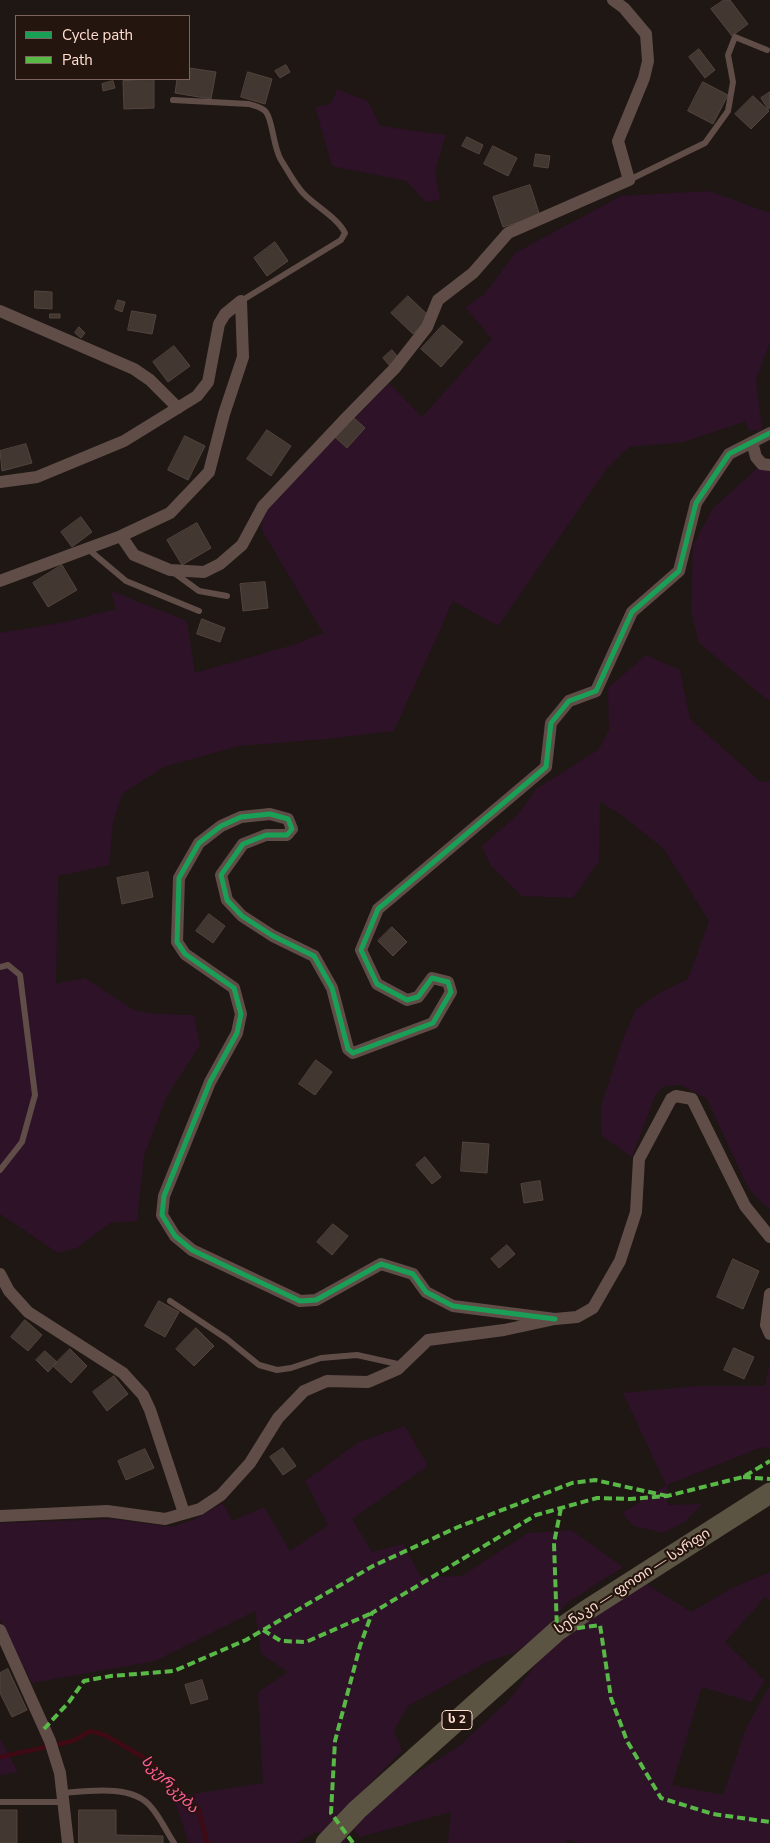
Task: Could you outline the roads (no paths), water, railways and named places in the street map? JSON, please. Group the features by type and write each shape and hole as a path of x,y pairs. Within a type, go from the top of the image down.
{"highway":[{"name":"სენაკი — ფოთი — სარფი","path":"326,1843 357,1810 557,1631 770,1493"}],"street":[{"path":"121,536 134,555 170,570 204,572 220,564 242,544 263,506 396,368 427,327 438,300 473,274 508,233 629,180 618,141 644,78 648,61 646,34 624,8 613,0"},
{"path":"0,482 37,477 124,441 197,396 208,382 219,324 225,314 241,301"},
{"path":"0,581 121,536 170,513 209,472 224,414 244,357 241,301"},
{"path":"0,311 134,369 150,380 178,408"},
{"path":"555,1319 453,1306 426,1292 413,1274 381,1264 316,1300 300,1301 192,1250 175,1236 162,1215 164,1196 210,1082 237,1034 241,1014 234,988 185,954 177,942 179,878 199,842 221,826 242,817 270,814 288,819 292,829 287,835 266,836 243,844 222,875 227,900 242,916 273,936 314,956 332,988 348,1049 353,1053 433,1023 451,992 448,982 432,978 418,997 407,1000 377,984 361,950 378,909 546,767 551,723 569,701 596,691 632,612 679,571 696,502 729,454 770,433"},
{"path":"752,442 756,457 762,464 770,465"},
{"path":"0,1516 107,1511 165,1519 200,1509 222,1495 250,1463 278,1418 304,1391 327,1381 368,1382 398,1369 428,1340 504,1330 555,1319 576,1317 593,1308 620,1261 636,1212 639,1159 671,1099 676,1096 692,1099 745,1206 770,1236"},
{"path":"0,1274 9,1291 28,1312 124,1373 143,1395 150,1410 184,1513"},
{"path":"770,1294 766,1325 770,1334"},
{"path":"0,1630 50,1741 60,1773 68,1843"}],"lane":[{"path":"629,180 705,143 728,111 733,82 728,55 735,37 767,50"},
{"path":"173,100 249,104 266,112 270,119 278,155 295,183 316,205 342,227 345,233 342,240 241,301"},
{"path":"88,549 126,581 199,611"},
{"path":"170,570 199,591 228,596"},
{"path":"0,967 8,965 20,975 35,1095 22,1142 0,1170"},
{"path":"170,1301 227,1339 259,1364 277,1370 291,1368 321,1358 357,1355 402,1365"},
{"path":"0,1802 63,1798 102,1789 131,1793 150,1805 174,1843"}],"waterway":[{"name":"სკურკუბა","path":"0,1757 73,1741 90,1731 105,1735 148,1760 199,1811 207,1843"}]}
